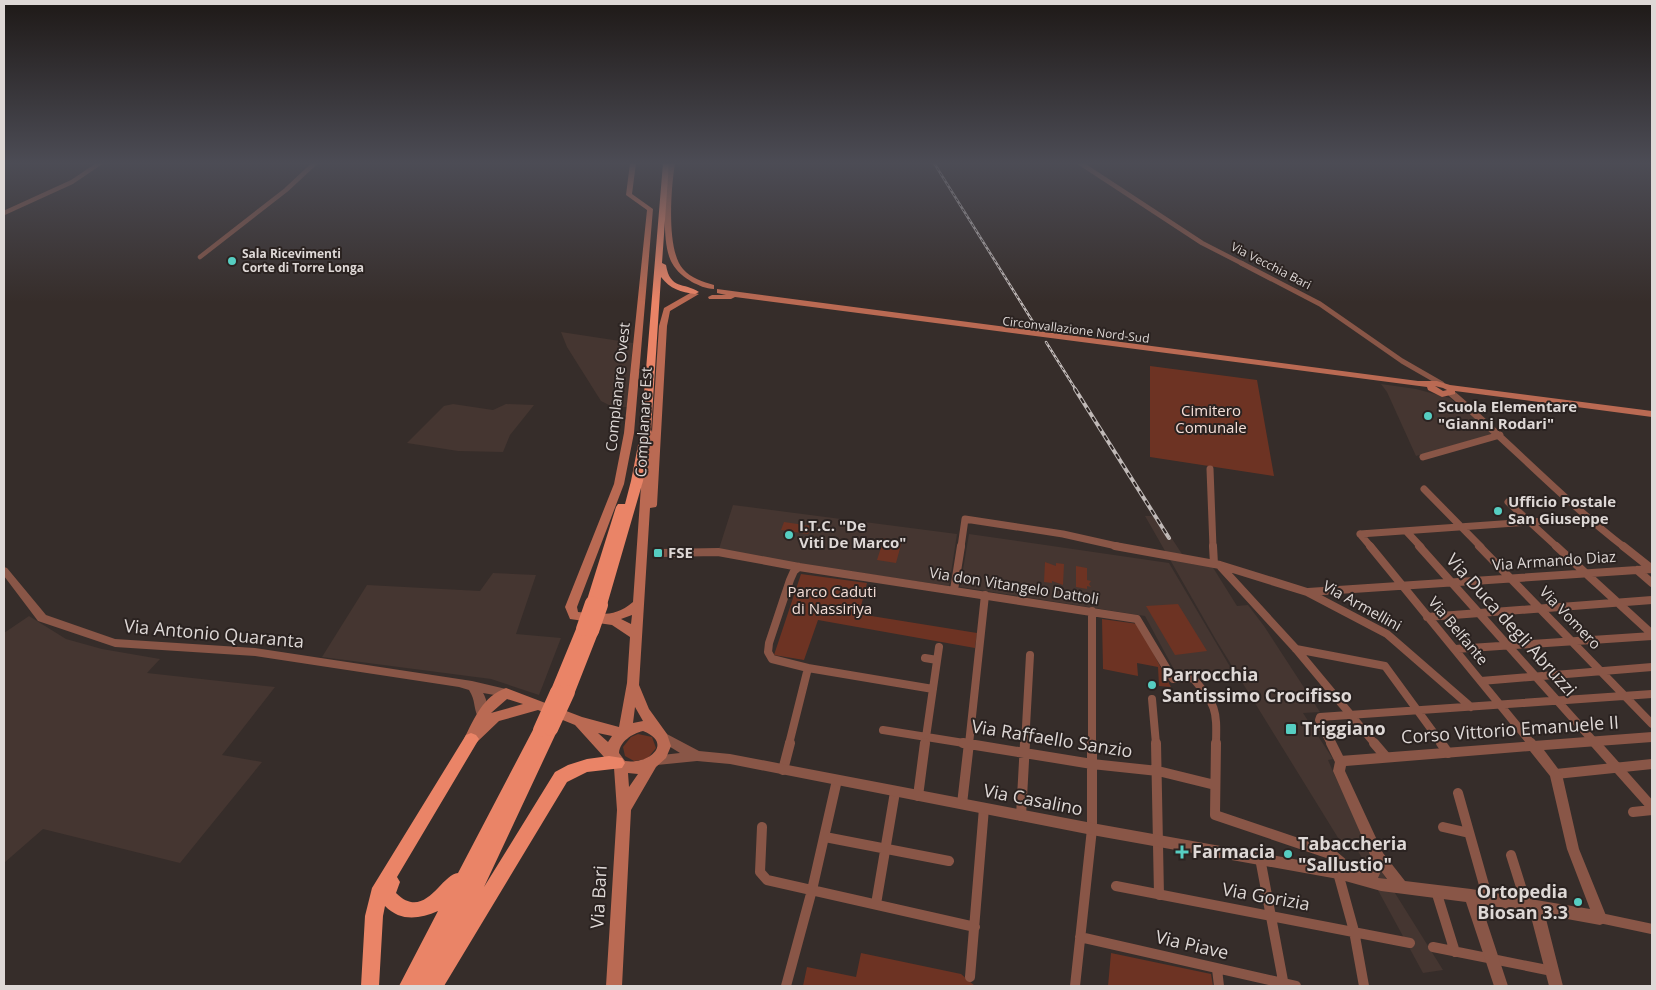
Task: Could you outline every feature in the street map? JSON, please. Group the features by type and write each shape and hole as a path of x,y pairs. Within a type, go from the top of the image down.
{"highway":[{"path":"597,604 602,577 629,483 638,432 657,209"},
{"path":"422,986 474,889 562,692 588,630 637,482 646,424 662,209"},
{"path":"659,250 664,278 675,285 696,292"},
{"path":"400,856 386,896 394,906 410,911 428,908 450,891 545,729"},
{"path":"370,986 374,916 381,888 471,739"},
{"path":"433,986 561,777 570,770 584,766 617,762"},
{"path":"408,986 502,805"}],"main road":[{"name":"Complanare Ovest","path":"610,618 574,616 571,607 619,484 629,433 650,209"},
{"path":"668,209 668,246 672,259 690,280 696,292 703,298"},
{"path":"690,280 711,287"},
{"name":"Complanare Est","path":"643,552 652,519 663,326 667,310 696,292 711,287"},
{"name":"Circonvallazione Nord-Sud","path":"711,287 720,291 762,299 1652,416"},
{"path":"712,297 719,294 720,291"},
{"name":"Circonvallazione Nord-Sud","path":"681,302 712,297 733,298 1374,381 1472,391 1652,416"},
{"path":"617,762 613,748 624,732 633,683 649,443 646,424"},
{"path":"610,618 630,611 638,604"},
{"path":"610,618 628,626 636,635"},
{"path":"624,810 664,745 661,735 644,712 633,683"},
{"path":"471,739 488,715 503,704 506,693 541,704 578,721 624,732 643,726 652,728 661,735"},
{"path":"488,715 541,704"},
{"path":"578,721 617,762 639,769 654,763"},
{"name":"Via Bari","path":"614,986 624,810 617,762"}],"street":[{"path":"200,257 261,209"},
{"name":"Via Vecchia Bari","path":"1150,209 1202,243 1320,304 1442,389"},
{"name":"Via Vecchia Bari","path":"1424,376 1442,389"},
{"path":"1442,389 1500,435 1587,518 1652,569"},
{"path":"1423,457 1500,435"},
{"path":"1210,469 1217,565 1296,649 1349,715 1386,757"},
{"name":"Via Vomero","path":"1424,489 1575,642 1652,724"},
{"path":"1508,502 1652,635"},
{"name":"Via Armellini","path":"954,590 965,518 1063,534 1217,565 1307,592 1393,638 1449,690 1471,707"},
{"path":"1406,531 1587,518"},
{"name":"Via Belfante","path":"1406,531 1360,534 1533,746"},
{"name":"Via Duca degli Abruzzi","path":"1406,531 1652,806"},
{"path":"661,553 718,552 799,567"},
{"path":"799,567 794,571 790,580 768,652 772,659 808,668 933,690"},
{"name":"Via don Vitangelo Dattoli","path":"799,567 1137,619 1173,679 1193,678 1210,700 1218,716 1215,785"},
{"name":"Via Armando Diaz","path":"1307,592 1402,584 1652,569"},
{"name":"Via Antonio Quaranta","path":"4,570 42,618 115,643 256,652 472,685 506,693"},
{"path":"1637,570 1652,583"},
{"path":"962,804 985,595"},
{"path":"1428,618 1541,607 1652,600"},
{"path":"1075,986 1092,829 1092,611"},
{"path":"1455,649 1510,647 1652,635"},
{"path":"918,796 939,647"},
{"path":"1296,649 1385,666 1448,752"},
{"path":"1021,816 1030,655"},
{"path":"925,658 937,660"},
{"path":"1481,681 1652,667"},
{"path":"783,770 808,668"},
{"path":"472,685 488,715"},
{"path":"1401,887 1378,857 1339,771 1340,762 1318,720 1320,717 1471,707 1556,699 1652,694"},
{"path":"1152,699 1158,771 1159,895"},
{"name":"Via Raffaello Sanzio","path":"883,730 1092,764 1158,771 1215,785"},
{"name":"Via Casalino","path":"661,735 697,756"},
{"name":"Corso Vittorio Emanuele II","path":"1340,762 1652,736"},
{"path":"1533,746 1556,774 1573,849 1600,918 1652,928"},
{"name":"Via Casalino","path":"654,763 697,756 730,759 1021,816 1260,858 1338,873 1362,880 1600,918"},
{"path":"1556,774 1615,766 1651,766"},
{"path":"786,986 826,837 837,780"},
{"path":"1215,785 1215,815 1333,855 1362,880 1373,874 1378,857"},
{"path":"876,904 895,792"},
{"path":"1458,793 1488,899"},
{"path":"1633,812 1652,806"},
{"path":"970,977 984,808"},
{"path":"1443,827 1469,833"},
{"path":"762,828 760,872 763,878 975,927"},
{"path":"826,837 949,860"},
{"path":"1511,855 1531,907 1556,986"},
{"path":"1260,858 1288,986"},
{"path":"1338,873 1354,931 1364,986"},
{"name":"Via Gorizia","path":"1116,886 1410,943"},
{"path":"1436,891 1455,952"},
{"path":"1471,896 1501,986"},
{"name":"Via Piave","path":"1080,937 1288,986"},
{"path":"1433,948 1552,971"},
{"path":"1216,969 1219,986"}],"shaded area":[{"path":"561,332 633,343 627,407 613,407 601,401 567,347"},
{"path":"1381,384 1416,389 1450,398 1494,434 1416,456 1387,392"},
{"path":"453,404 493,410 506,404 534,405 510,435 503,452 458,451 407,443 444,406"},
{"path":"733,505 957,534 949,586 718,552"},
{"path":"1145,516 1157,516 1184,557 1212,566 1237,606 1248,605 1264,626 1320,712 1303,713 1333,759 1328,760 1380,869 1443,970 1423,973 1367,870 1354,863 1363,859 1351,841 1340,841 1216,640"},
{"path":"969,534 1169,563 1232,670 1177,675 1145,616 960,587"},
{"path":"493,573 536,575 516,634 561,638 539,695 491,679 322,657 367,585 480,591"},
{"path":"29,616 66,639 102,649 160,659 147,673 275,687 222,755 262,762 180,863 43,829 4,863 4,633"}],"green space":[{"name":"Cimitero Comunale","path":"1150,366 1257,380 1274,476 1150,457"},
{"path":"784,522 811,526 808,534 781,530"},
{"path":"884,538 902,541 896,563 877,560"},
{"path":"1045,562 1056,566 1056,563 1064,564 1063,585 1052,581 1052,583 1044,582"},
{"path":"1076,566 1087,568 1087,580 1091,581 1089,584 1091,587 1087,586 1087,589 1076,587"},
{"name":"Parco Caduti di Nassiriya","path":"801,574 867,583 859,614 977,633 975,648 818,620 804,660 774,655"},
{"path":"1178,604 1207,651 1175,655 1146,606"},
{"path":"1102,619 1138,624 1171,687 1159,686 1158,667 1137,663 1138,676 1103,669"},
{"path":"638,734 652,737 656,748 647,759 634,761 625,756 623,747 631,737"},
{"path":"861,953 961,974 975,986 803,986 807,967 856,977"},
{"path":"1111,953 1211,974 1213,986 1108,986"}],"railway":[{"path":"963,209 1038,330"},
{"path":"1046,342 1076,390"},
{"path":"1075,389 1169,538"}],"place":[{"name":"Sala Ricevimenti Corte di Torre Longa","path":"232,261"},
{"name":"Scuola Elementare \"Gianni Rodari\"","path":"1428,416"},
{"name":"Ufficio Postale San Giuseppe","path":"1498,511"},
{"name":"I.T.C. \"De Viti De Marco\"","path":"789,535"},
{"name":"FSE","path":"658,553"},
{"name":"Parrocchia Santissimo Crocifisso","path":"1152,685"},
{"name":"Triggiano","path":"1291,729"},
{"name":"Farmacia","path":"1182,852"},
{"name":"Tabaccheria \"Sallustio\"","path":"1288,854"},
{"name":"Ortopedia Biosan 3.3","path":"1578,902"}]}
